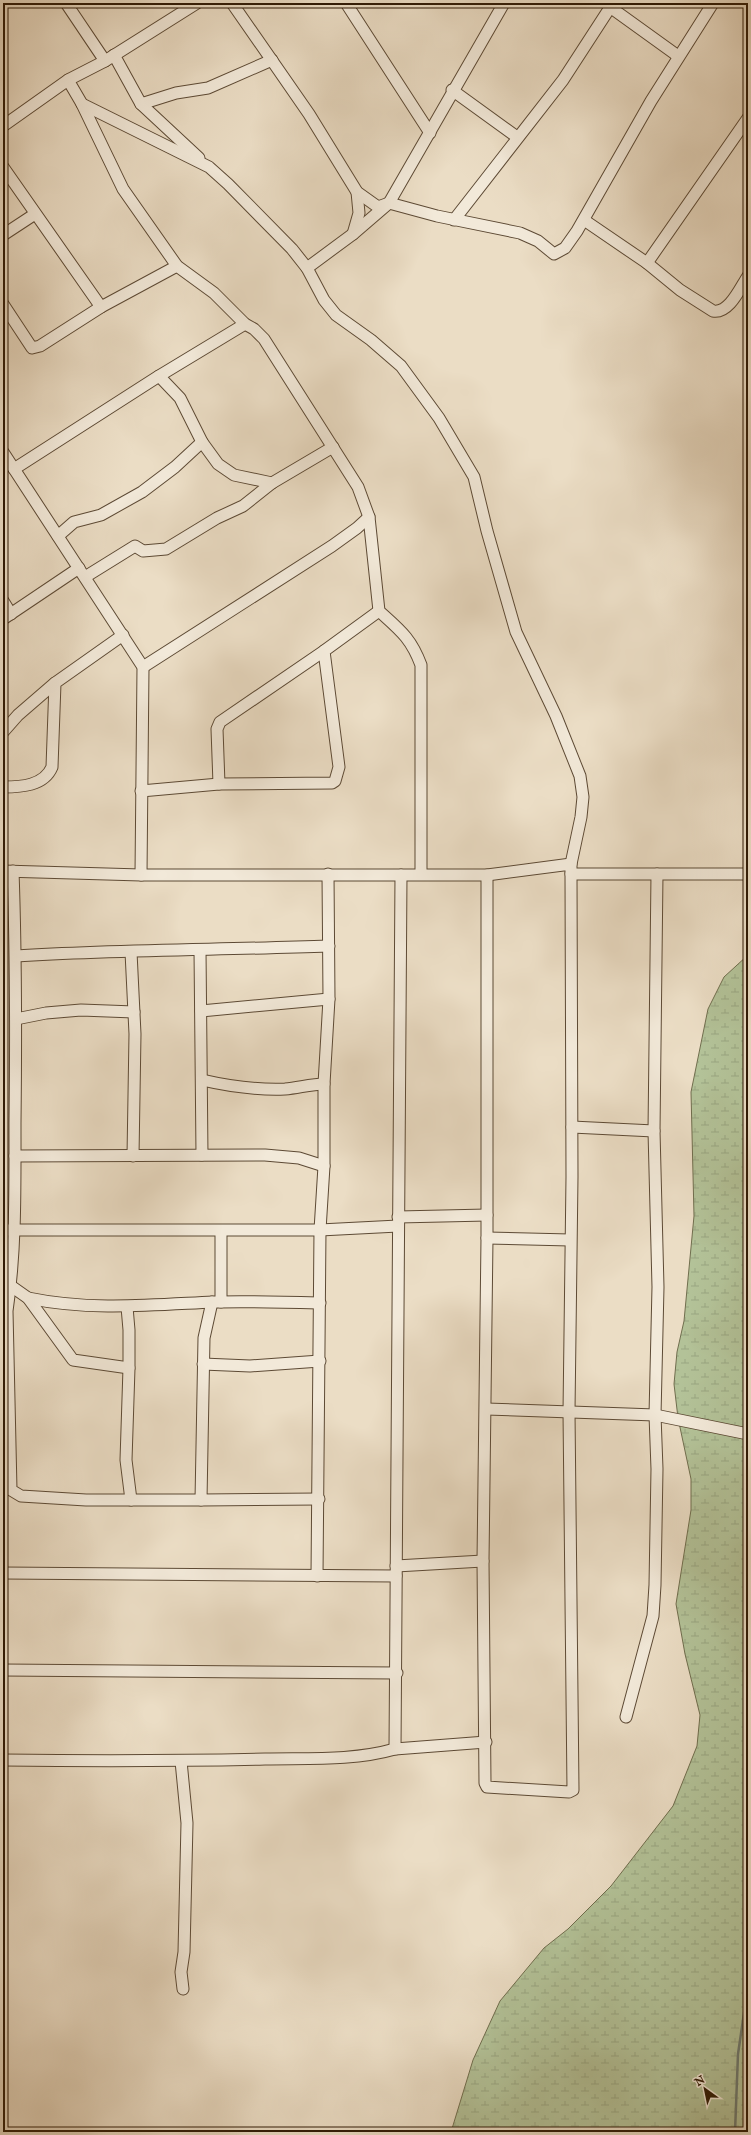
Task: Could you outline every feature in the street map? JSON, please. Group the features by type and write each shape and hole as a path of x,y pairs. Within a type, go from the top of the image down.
{"street":[{"path":"66,3 110,58 142,104 277,232 306,268 324,300 336,315 371,340 401,366 439,418 474,477 487,531 516,632 556,716 580,776 583,798 571,869 572,1127 569,1412 573,1790 569,1792 540,1792 487,1787 485,1783 486,1742 483,1561 487,1238 487,875"},
{"path":"3,126 68,80 110,58 197,3"},
{"path":"232,3 309,114 357,192 378,207 389,204 454,220 520,233 538,241 554,254 565,248 584,220 678,56 712,3"},
{"path":"346,3 430,133"},
{"path":"306,268 353,234 389,204 430,133 452,90 504,3"},
{"path":"454,220 563,80 611,5 678,56"},
{"path":"142,104 176,93 208,88 272,60"},
{"path":"68,80 82,104 123,189 176,266 214,293 245,324 254,329 264,339 358,487 369,517 379,611 414,647 421,665 421,874"},
{"path":"452,90 518,137"},
{"path":"82,104 209,167"},
{"path":"647,263 748,118"},
{"path":"3,167 101,307"},
{"path":"353,234 359,213 357,192"},
{"path":"3,235 35,214"},
{"path":"584,220 647,263 680,290 713,311 718,312 728,306 748,276"},
{"path":"3,304 32,348 40,346 101,307 176,266"},
{"path":"14,469 159,376 245,324"},
{"path":"159,376 180,398 202,442 218,464 234,475 272,483"},
{"path":"58,536 74,522 101,515 142,492 175,467 202,442"},
{"path":"3,601 7,616 82,572 135,546 143,551 166,549 217,518 243,506 272,483 333,447"},
{"path":"3,452 143,667 141,875"},
{"path":"143,667 332,546 357,528 369,517"},
{"path":"219,784 217,729 220,722 324,652 379,611"},
{"path":"3,732 18,715 55,683 123,635"},
{"path":"142,791 219,784 326,784 335,781 339,767 324,652"},
{"path":"3,787 17,787 40,781 49,775 52,767 55,683"},
{"path":"319,1499 86,1500 21,1496 12,1490 7,1311 11,1286 8,1230 15,1156 16,956 8,871 141,875 487,875 571,869 657,874 748,874"},
{"path":"317,1576 319,1499 320,1230 324,1166 324,1084 329,999 328,874"},
{"path":"626,1717 653,1616 656,1585 657,1469 655,1415 658,1287 654,1131 657,874"},
{"path":"395,1749 399,1406 398,1222 401,875"},
{"path":"16,956 83,952 329,946"},
{"path":"200,950 202,1155"},
{"path":"131,952 134,1012 133,1156"},
{"path":"201,1011 329,999"},
{"path":"16,1019 46,1013 81,1010 134,1012"},
{"path":"202,1080 221,1084 284,1089 324,1084"},
{"path":"572,1127 654,1131"},
{"path":"15,1156 279,1156 299,1158 324,1166"},
{"path":"8,1230 320,1230 487,1215"},
{"path":"201,1500 204,1338 216,1302 221,1231"},
{"path":"487,1238 570,1240"},
{"path":"11,1286 28,1298 72,1360 129,1368"},
{"path":"28,1298 67,1305 127,1307 216,1302 282,1301 320,1303"},
{"path":"127,1307 130,1330 126,1460 131,1500"},
{"path":"203,1364 250,1366 320,1361"},
{"path":"486,1409 655,1415 744,1433"},
{"path":"3,1574 317,1576 396,1571 483,1561"},
{"path":"3,1670 397,1673"},
{"path":"3,1760 181,1761 347,1757 395,1749 486,1742"},
{"path":"181,1761 187,1823 184,1952 181,1972 184,1989"}],"green space":[{"path":"748,955 748,2132 451,2132 473,2060 500,2001 544,1948 568,1929 611,1886 673,1806 697,1746 700,1715 685,1654 676,1604 691,1510 691,1479 678,1418 674,1384 677,1352 684,1321 694,1216 691,1092 708,1009 724,977"}],"waterway":[{"path":"747,1431 746,1420 748,1395"},
{"path":"735,2132 738,2054 748,1986"}]}
